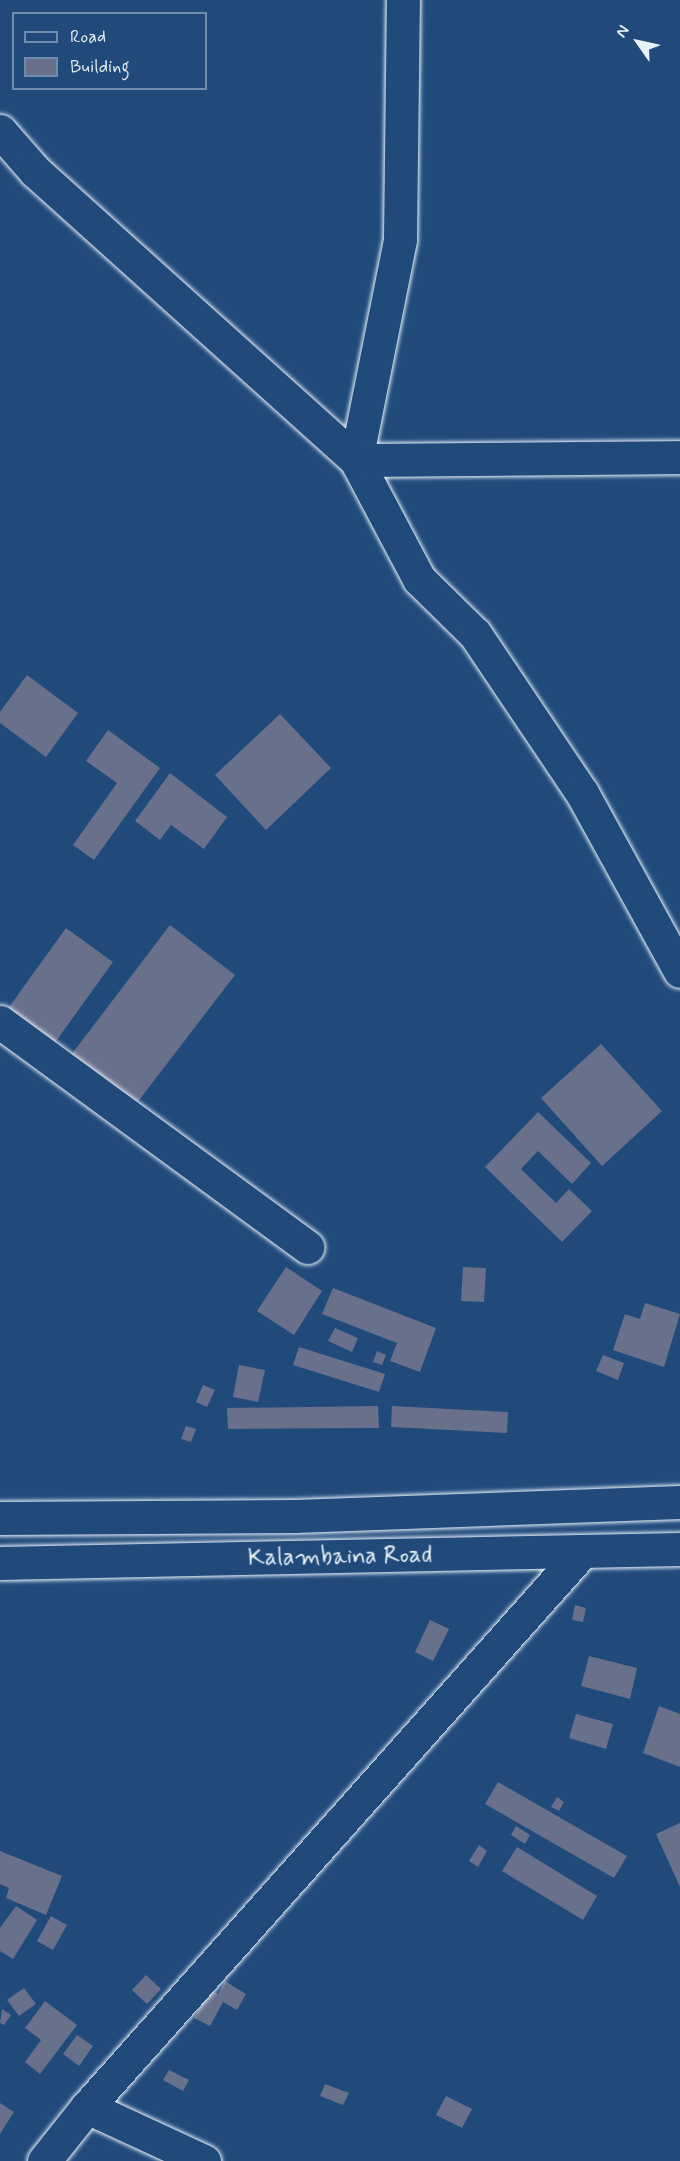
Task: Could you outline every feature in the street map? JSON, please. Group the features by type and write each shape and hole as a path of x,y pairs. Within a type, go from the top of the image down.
{"street":[{"path":"356,460 400,238 403,0"},
{"path":"0,131 35,171 356,460 419,579 475,634 582,793 680,971"},
{"path":"356,460 680,457"},
{"path":"0,1022 307,1247"},
{"path":"0,1518 295,1516 680,1503"},
{"name":"Kalambaina Road","path":"0,1563 580,1554 680,1550"},
{"path":"44,2161 87,2108 580,1554"},
{"path":"87,2108 204,2161"}],"building":[{"path":"27,675 78,713 46,757 0,723 0,712"},
{"path":"280,714 331,768 266,830 215,775"},
{"path":"108,730 160,768 94,860 73,845 117,783 86,761"},
{"path":"170,773 227,817 204,849 171,825 160,840 135,821"},
{"path":"170,925 235,975 133,1108 68,1059"},
{"path":"66,928 113,962 54,1044 7,1010"},
{"path":"601,1044 662,1111 602,1166 541,1098"},
{"path":"538,1112 591,1163 572,1184 538,1151 521,1169 556,1203 569,1189 592,1211 562,1242 485,1167"},
{"path":"286,1267 322,1291 294,1335 257,1311"},
{"path":"463,1267 486,1268 484,1302 461,1301"},
{"path":"333,1288 436,1328 420,1372 390,1361 397,1343 322,1314"},
{"path":"645,1303 680,1314 664,1367 613,1350 625,1314 640,1319"},
{"path":"335,1328 358,1338 352,1352 328,1341"},
{"path":"299,1347 385,1374 379,1392 293,1365"},
{"path":"377,1351 386,1355 382,1365 373,1362"},
{"path":"603,1355 624,1363 618,1380 596,1371"},
{"path":"239,1365 265,1370 258,1402 233,1397"},
{"path":"203,1385 215,1390 207,1407 196,1402"},
{"path":"378,1406 379,1428 228,1429 227,1408"},
{"path":"392,1406 508,1412 507,1433 391,1427"},
{"path":"186,1426 196,1429 191,1442 181,1439"},
{"path":"575,1605 586,1608 583,1622 572,1620"},
{"path":"430,1620 449,1629 433,1661 415,1652"},
{"path":"589,1656 637,1668 630,1699 581,1686"},
{"path":"659,1706 680,1714 680,1767 643,1753"},
{"path":"576,1714 613,1724 606,1749 569,1738"},
{"path":"498,1782 627,1856 614,1878 485,1804"},
{"path":"557,1797 564,1802 559,1811 551,1807"},
{"path":"680,1823 680,1887 656,1834"},
{"path":"516,1826 530,1835 525,1844 511,1835"},
{"path":"479,1845 487,1851 478,1867 469,1861"},
{"path":"517,1847 597,1896 583,1920 502,1871"},
{"path":"0,1851 62,1876 46,1915 6,1898 9,1888 0,1884"},
{"path":"16,1906 37,1920 13,1959 0,1951 0,1928"},
{"path":"51,1916 67,1925 53,1950 37,1941"},
{"path":"146,1975 161,1989 147,2004 132,1990"},
{"path":"225,1981 246,1994 237,2010 223,2002 210,2026 194,2018 210,1990 218,1994"},
{"path":"24,1988 36,2004 19,2016 7,2000"},
{"path":"45,2001 77,2025 40,2074 25,2062 41,2040 25,2028"},
{"path":"2,2009 11,2015 4,2025 0,2023"},
{"path":"77,2035 93,2046 79,2066 63,2054"},
{"path":"169,2070 189,2080 183,2091 163,2080"},
{"path":"325,2084 349,2093 343,2105 320,2096"},
{"path":"446,2096 472,2109 462,2128 436,2115"},
{"path":"0,2103 14,2112 0,2134"}]}
